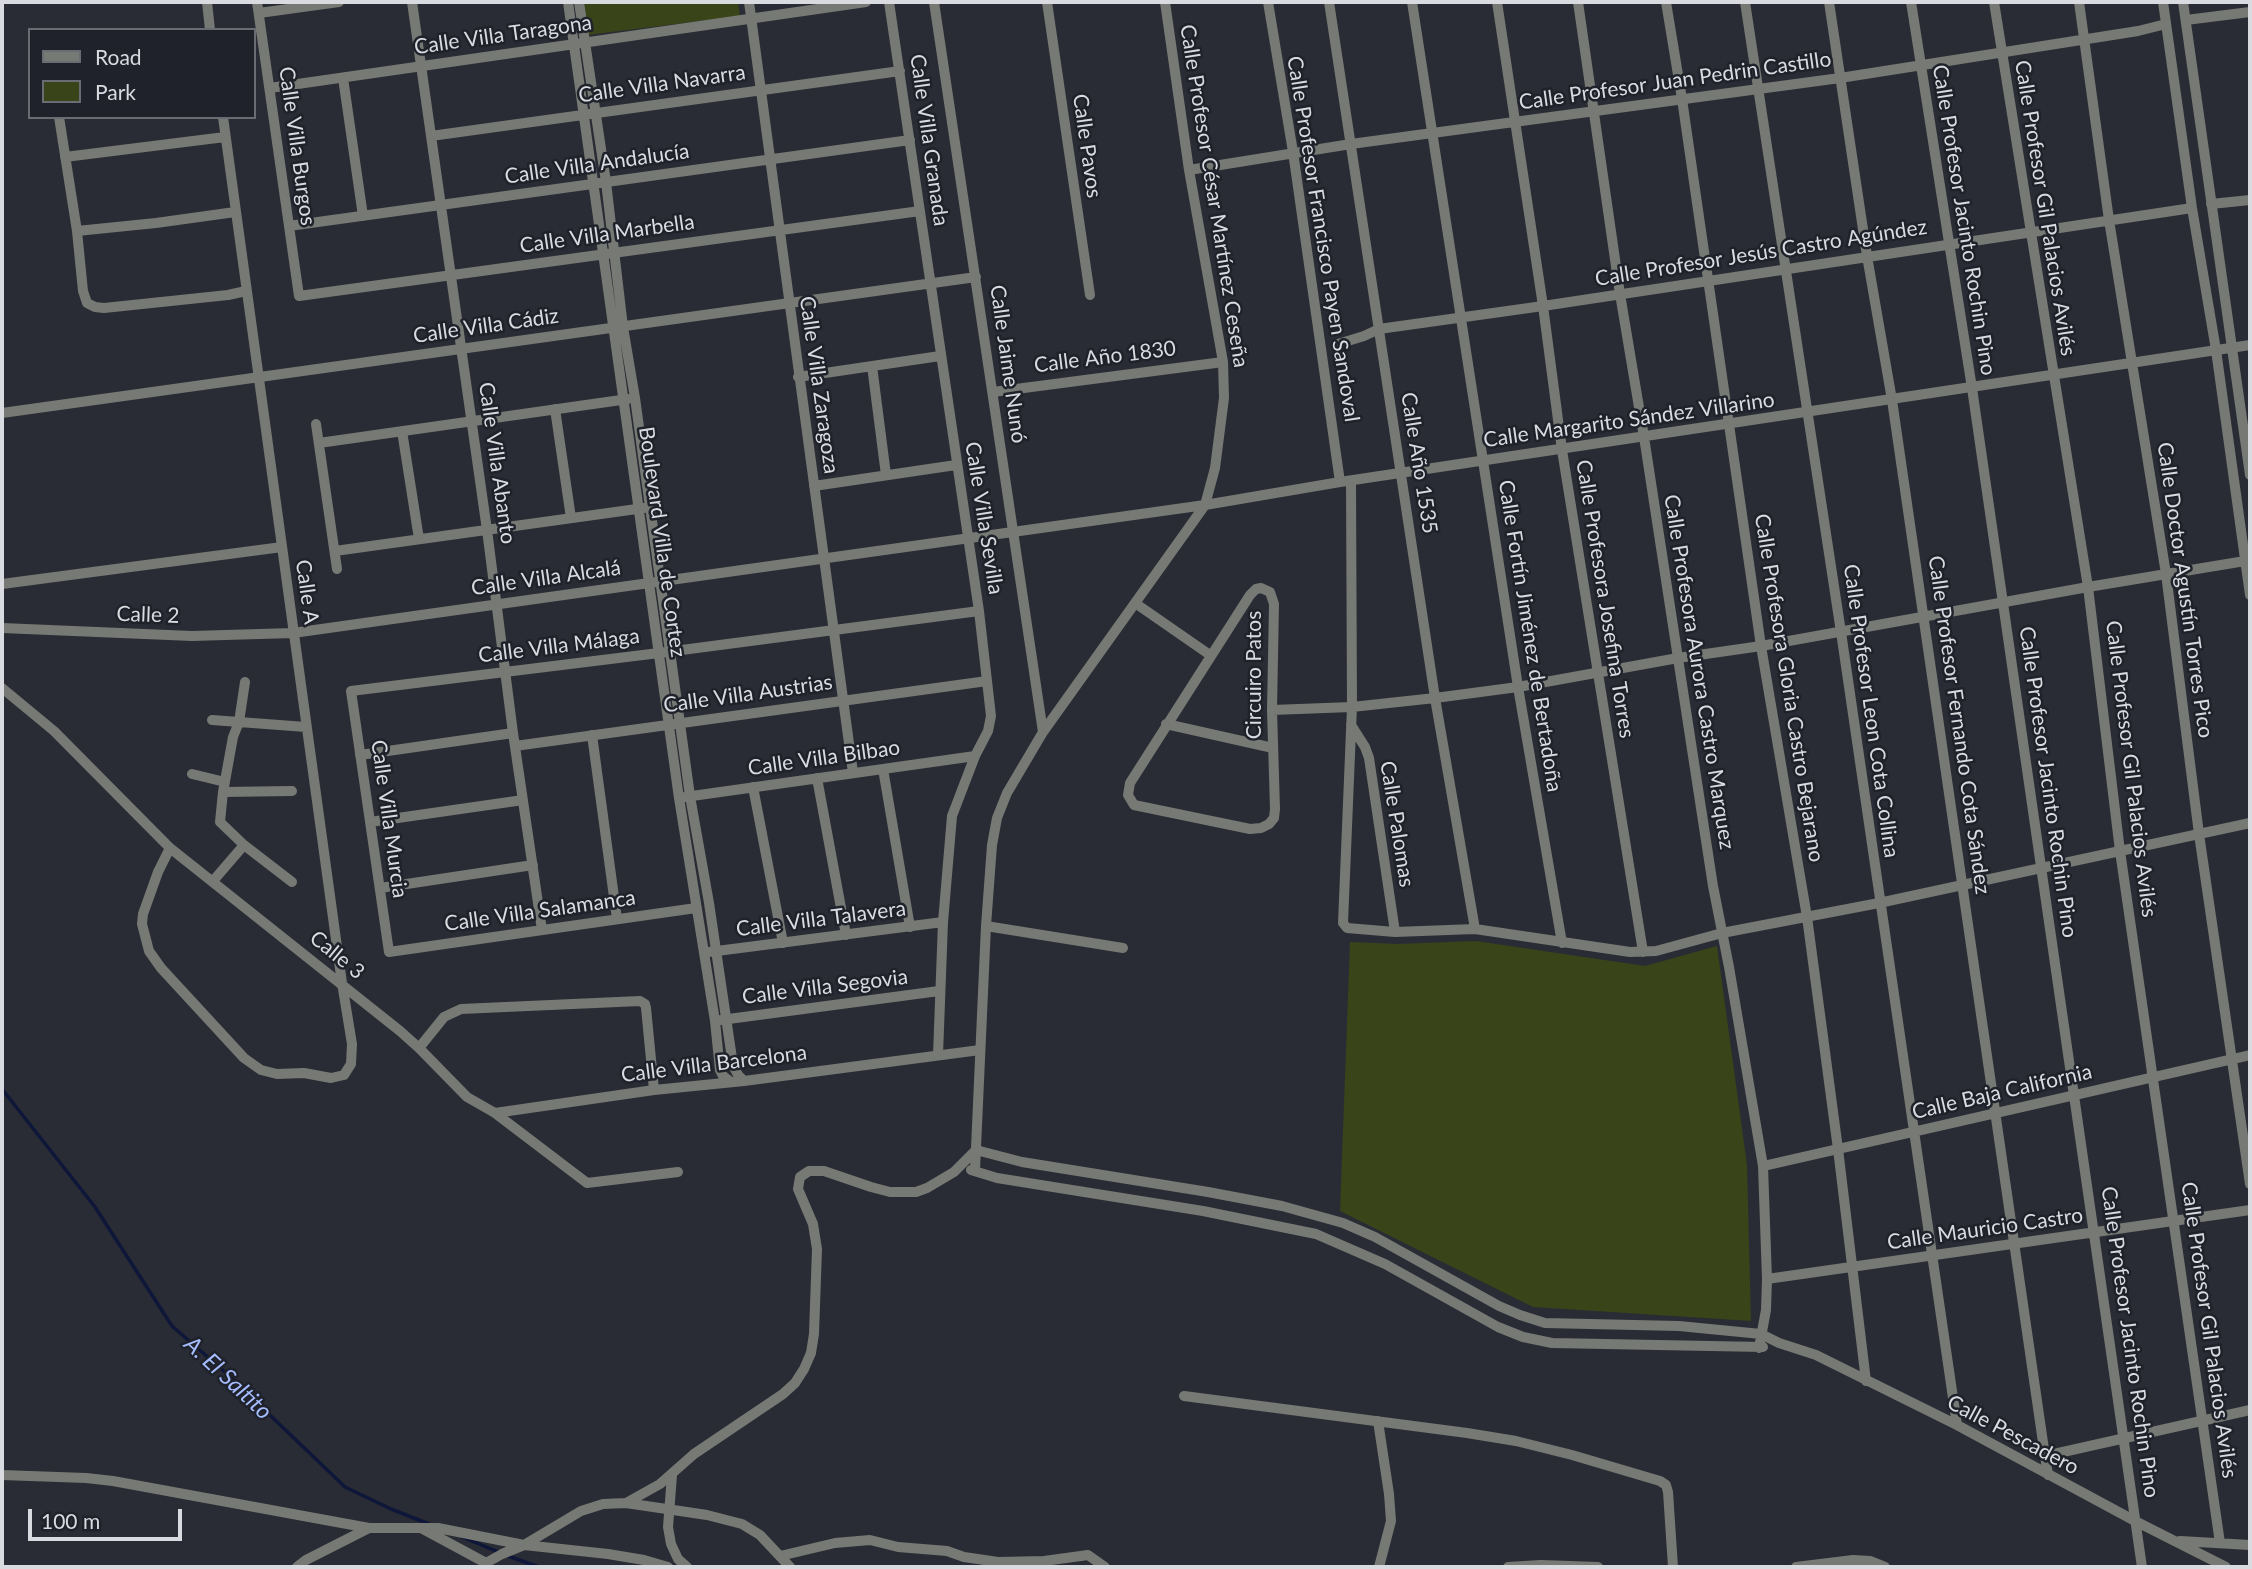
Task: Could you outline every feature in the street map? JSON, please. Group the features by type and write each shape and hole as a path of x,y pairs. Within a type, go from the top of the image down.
{"street":[{"path":"207,2 211,28"},
{"path":"258,7 339,2"},
{"name":"Calle Villa Abanto","path":"412,2 542,930"},
{"name":"Boulevard Villa de Cortez","path":"568,2 584,114 601,183"},
{"name":"Boulevard Villa de Cortez","path":"579,2 596,113 601,183 618,328 622,400 644,508 710,952 720,1070 731,1082"},
{"name":"Calle Villa Zaragoza","path":"749,2 853,773"},
{"name":"Calle Villa Taragona","path":"270,88 866,2"},
{"name":"Calle Villa Granada","path":"889,2 931,284"},
{"name":"Calle Jaime Nunó","path":"934,2 1043,732"},
{"name":"Calle Pavos","path":"1047,2 1090,295"},
{"name":"Calle Profesor César Martínez Ceseña","path":"975,1170 986,926 992,845 997,818 1007,793 1043,732 1205,505 1215,468 1224,398 1223,362 1189,170 1165,2"},
{"name":"Calle Profesor Francisco Payen Sandoval","path":"1268,2 1346,482 1352,707 1343,923 1345,927 1395,932"},
{"name":"Calle Año 1535","path":"1329,2 1434,698 1475,929"},
{"name":"Calle Fortín Jiménez de Bertadoña","path":"1412,2 1518,687 1562,943"},
{"name":"Calle Profesora Josefina Torres","path":"1497,2 1562,450 1643,952"},
{"name":"Calle Profesora Aurora Castro Marquez","path":"1578,2 1620,295 1713,886 1763,1166 1767,1279 1766,1310 1759,1348"},
{"name":"Calle Profesora Gloria Castro Bejarano","path":"1666,2 1761,646 1807,917 1866,1381"},
{"name":"Calle Profesor Leon Cota Collina","path":"1745,2 1841,632 1957,1425"},
{"name":"Calle Profesor Fernando Cota Sández","path":"1829,2 1867,256 1892,400 2048,1475"},
{"name":"Calle Profesor Jacinto Rochin Pino","path":"1911,2 1972,388 2142,1567"},
{"name":"Calle Profesor Gil Palacios Avilés","path":"1994,2 2088,587 2120,851 2220,1543"},
{"name":"Calle Doctor Agustín Torres Pico","path":"2079,2 2109,220 2166,574 2199,834 2250,1184"},
{"path":"2163,2 2250,595"},
{"path":"2183,2 2250,475"},
{"name":"Calle Villa Burgos","path":"258,7 299,296"},
{"path":"2186,20 2250,12"},
{"name":"Calle Profesor Juan Pedrin Castillo","path":"1189,170 1293,152 1840,78 2166,24"},
{"name":"Calle Villa Navarra","path":"431,136 900,71"},
{"path":"343,78 363,216"},
{"path":"60,119 83,291 87,303 104,309 246,291"},
{"name":"Calle A","path":"170,848 158,872 142,924 149,951 161,968 244,1058 261,1070 331,1078 344,1075 352,1057 352,1044 341,983 222,119"},
{"path":"65,157 225,137"},
{"name":"Calle Villa Andalucía","path":"289,226 910,141"},
{"path":"2211,204 2250,200"},
{"name":"Calle Profesor Jesús Castro Agúndez","path":"1338,344 1379,329 2192,208"},
{"name":"Calle Villa Marbella","path":"299,296 920,211"},
{"path":"77,230 235,212"},
{"name":"Calle Villa Cádiz","path":"2,413 976,277"},
{"name":"Calle Villa Sevilla","path":"931,284 987,681 990,723 975,756"},
{"name":"Boulevard Villa de Cortez","path":"618,328 635,398 644,508"},
{"name":"Calle Margarito Sández Villarino","path":"1013,532 2250,345"},
{"path":"798,377 940,356"},
{"name":"Calle Año 1830","path":"993,392 1223,362"},
{"path":"872,366 886,475"},
{"path":"319,443 635,398"},
{"path":"555,409 571,518"},
{"path":"316,425 337,569"},
{"path":"402,431 419,539"},
{"path":"814,486 957,465"},
{"path":"335,551 644,508"},
{"name":"Calle Villa Alcalá","path":"293,634 1013,532"},
{"path":"2,584 282,547"},
{"path":"1272,710 1352,707 1518,687 2245,561"},
{"name":"Circuiro Patos","path":"1256,589 1267,589 1273,596 1274,604 1272,710 1275,810 1274,818 1261,828 1250,829 1134,805 1128,795 1130,783 1210,655 1250,595 1256,589"},
{"path":"1135,603 1210,655"},
{"name":"Calle Villa Málaga","path":"351,691 979,611"},
{"name":"Calle 2","path":"2,628 192,636 293,634"},
{"name":"Calle Villa Austrias","path":"515,746 987,681"},
{"path":"245,682 224,787 220,822 292,883"},
{"name":"Calle 3","path":"2,688 54,731 170,848 341,983 418,1048 467,1097 495,1113 587,1183 678,1172"},
{"name":"Calle Villa Murcia","path":"351,691 389,952"},
{"path":"212,720 306,727"},
{"path":"1166,724 1273,748"},
{"name":"Calle Palomas","path":"1351,725 1369,758 1395,932"},
{"path":"360,755 513,733"},
{"path":"592,736 617,919"},
{"path":"938,1055 943,922 952,816 975,756"},
{"name":"Calle Villa Bilbao","path":"685,797 975,756"},
{"path":"883,769 910,927"},
{"path":"192,774 224,787 292,791"},
{"path":"817,778 846,935"},
{"path":"754,788 783,943"},
{"name":"Boulevard Villa de Cortez","path":"685,797 696,908 727,1019 733,1065 737,1075 744,1081"},
{"path":"370,822 523,800"},
{"path":"1395,932 1475,929 1562,943 1656,951 1722,933 1879,903 2250,823"},
{"path":"212,881 244,845"},
{"path":"380,888 533,865"},
{"name":"Calle Villa Salamanca","path":"389,952 696,908"},
{"name":"Calle Villa Talavera","path":"710,952 943,922"},
{"path":"986,926 1123,948"},
{"name":"Calle Villa Segovia","path":"715,1021 939,991"},
{"path":"418,1048 444,1017 461,1009 639,1001 646,1008 654,1090"},
{"name":"Calle Villa Barcelona","path":"495,1113 654,1090 980,1050"},
{"name":"Calle Baja California","path":"1763,1166 2250,1055"},
{"path":"626,1503 672,1475 694,1454 763,1408 795,1383 804,1369 811,1353 814,1334 816,1234 798,1189 800,1177 809,1171 824,1171 871,1188 906,1193 927,1188 954,1172 976,1150 1022,1162 1282,1206 1343,1223 1375,1237 1499,1306 1545,1323 1679,1326 1761,1334"},
{"path":"954,1172 975,1170 997,1178 1203,1211 1316,1234 1361,1252 1498,1327 1552,1343 1759,1348 1779,1343"},
{"path":"1203,1211 1208,1192"},
{"name":"Calle Mauricio Castro","path":"1767,1279 2250,1210"},
{"path":"1430,1289 1441,1273"},
{"name":"Calle Pescadero","path":"1761,1334 1816,1356 1957,1425 2226,1567"},
{"path":"1184,1396 1516,1441 1663,1483 1668,1492 1673,1567"},
{"path":"2045,1456 2250,1410"},
{"path":"1378,1422 1390,1494 1391,1521 1379,1567"},
{"path":"2,1475 113,1481 369,1528 438,1528 524,1545 644,1560 668,1567"},
{"path":"672,1475 668,1527 671,1544 678,1559 687,1567"},
{"path":"423,1529 485,1565 581,1511 603,1504 626,1503 706,1515 742,1524 760,1535 790,1567"},
{"path":"296,1567 369,1528"},
{"path":"780,1556 835,1543 870,1539 889,1545 947,1551 964,1557 998,1562 1031,1562 1088,1555 1105,1567"},
{"path":"2177,1541 2250,1545"},
{"path":"1796,1567 1853,1560 1870,1561 1885,1567"},
{"path":"1508,1567 1598,1567"}],"green space":[{"path":"583,2 738,2 740,16 587,35"},
{"path":"1476,941 1645,966 1717,946 1747,1165 1751,1321 1533,1307 1340,1211 1350,942 1398,944"}],"waterway":[{"name":"A. El Saltito","path":"2,1089 95,1207 172,1326 225,1372 345,1487 429,1524"},
{"name":"A. El Saltito","path":"462,1537 501,1553"},
{"name":"A. El Saltito","path":"508,1556 539,1567"}]}
